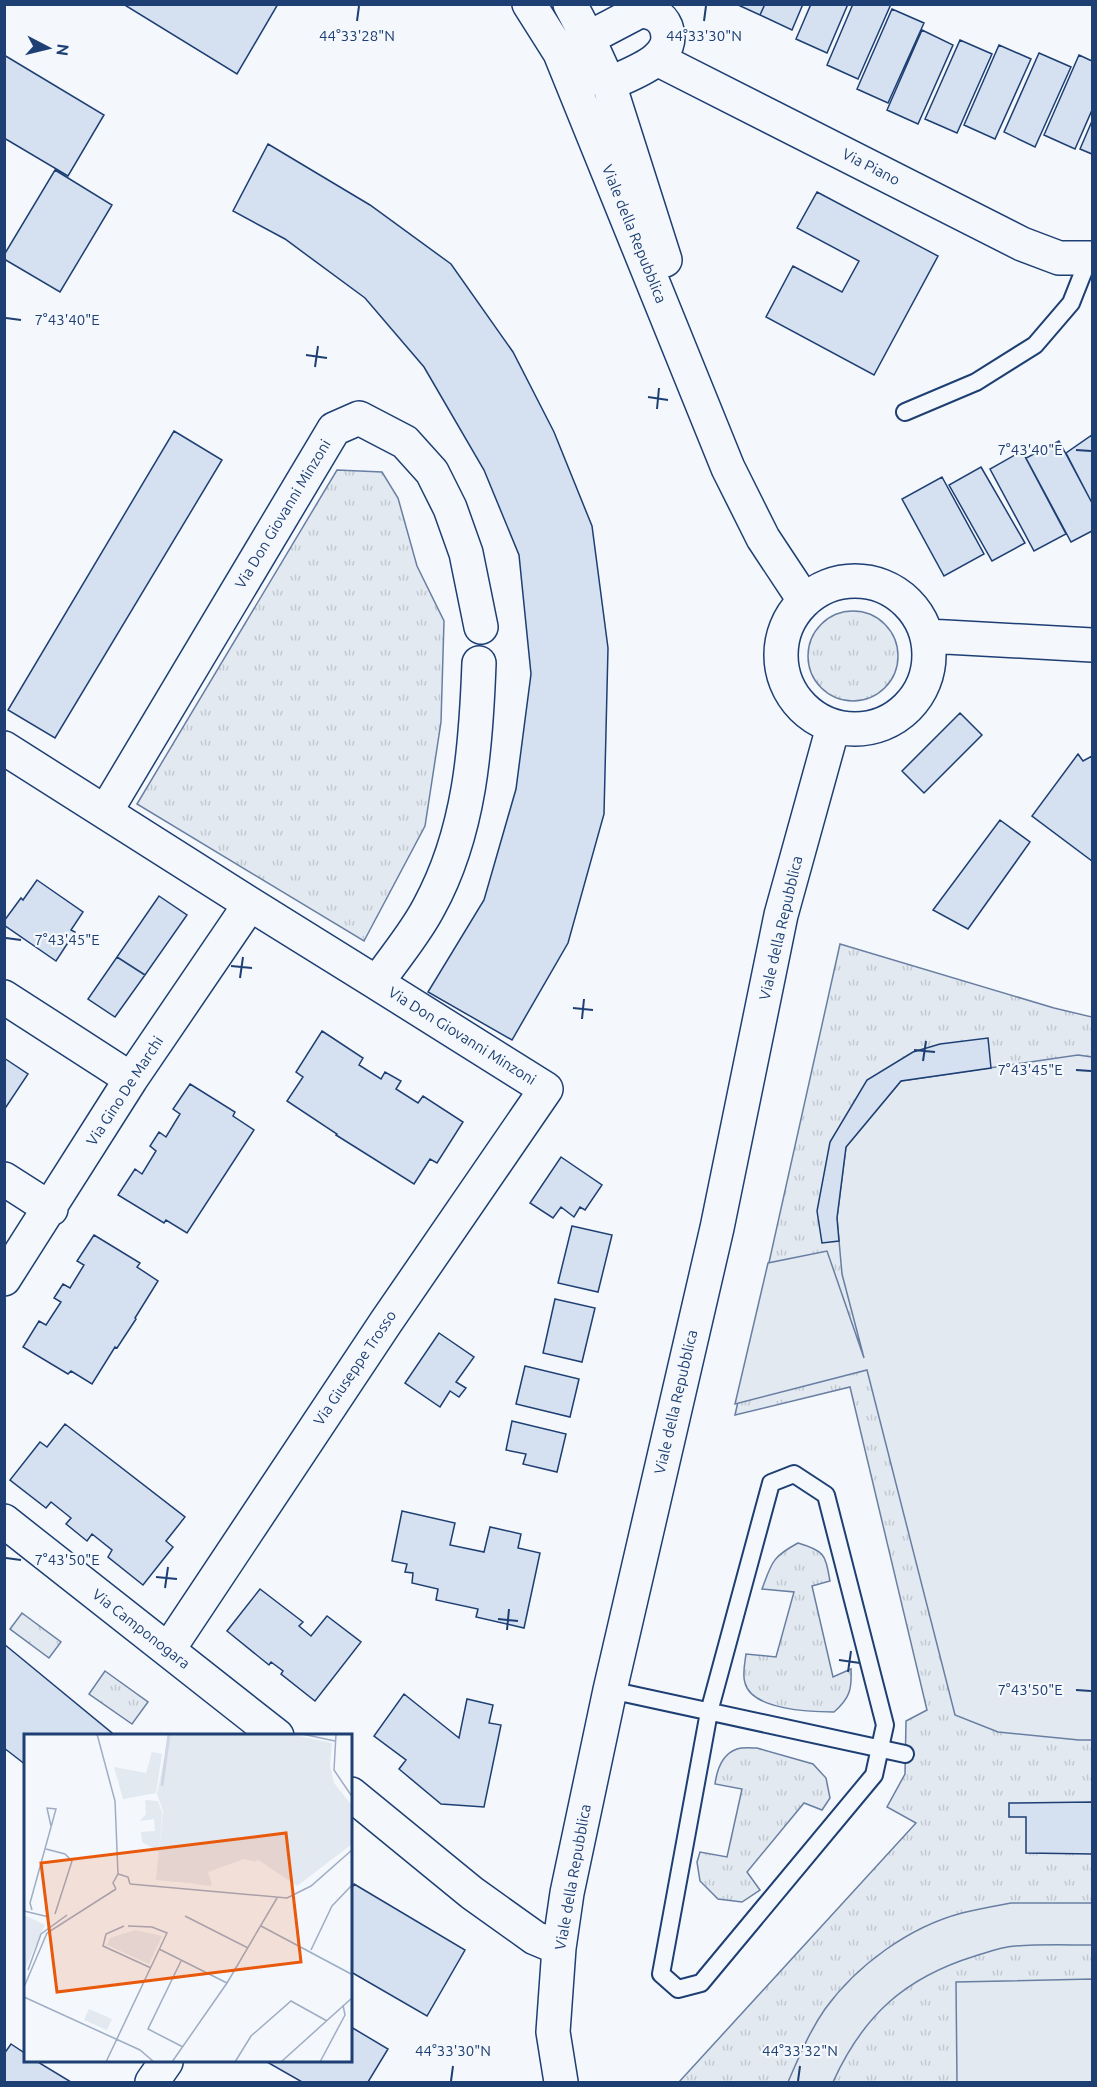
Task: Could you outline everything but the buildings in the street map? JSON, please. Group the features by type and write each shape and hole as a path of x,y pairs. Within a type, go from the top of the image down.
{"street":[{"name":"Viale della Repubblica","path":"529,4 574,46"},
{"name":"Viale della Repubblica","path":"570,4 574,46 728,468 763,538 804,600"},
{"path":"641,8 663,20 668,32 667,46 659,60 609,84 574,46 641,8"},
{"name":"Via Piano","path":"659,60 1022,244 1059,258 1090,259"},
{"name":"Viale della Repubblica","path":"609,84 681,309 728,468"},
{"name":"Via Don Giovanni Minzoni","path":"106,811 334,429 359,418 405,442 432,472 450,508 466,553 481,627"},
{"path":"861,580 890,589 914,608 928,636 929,667 918,697 895,719 865,730 833,727 806,712 787,687 780,656 786,626 804,600 830,584 861,580"},
{"path":"928,636 1092,645"},
{"name":"Via Don Giovanni Minzoni","path":"377,982 428,909 449,866 465,810 473,759 478,663"},
{"name":"Viale della Repubblica","path":"561,2082 553,2032 559,1948 567,1893 610,1690 717,1228 781,915 833,727"},
{"name":"Via Don Giovanni Minzoni","path":"4,748 546,1089"},
{"name":"Via Gino De Marchi","path":"4,1279 51,1209 131,1079 250,904"},
{"path":"4,997 131,1079"},
{"name":"Via Giuseppe Trosso","path":"168,1650 386,1322 546,1089"},
{"path":"4,1179 51,1209"},
{"name":"Via Camponogara","path":"4,1521 274,1734"},
{"path":"352,1795 472,1893 536,1938 559,1948"},
{"path":"152,2082 165,2063"}],"lane":[{"name":"Via Piano","path":"905,412 976,382 1035,345 1071,303 1090,259"},
{"path":"794,1474 826,1495 885,1725 880,1749 874,1775 701,1983 678,1989 661,1974 709,1712 771,1483 794,1474"},
{"path":"610,1690 905,1754"}],"green space":[{"path":"337,470 382,472 398,498 417,566 444,621 441,722 425,826 364,941 137,804"},
{"path":"844,611 862,611 878,618 891,631 898,647 898,665 891,681 878,694 862,701 844,701 828,694 815,681 808,665 808,647 815,631 828,618"},
{"path":"840,944 1054,1008 1092,1017 1092,2082 679,2082 916,1823 887,1807 905,1774 906,1721 927,1710 850,1387 735,1415"},
{"path":"1078,1055 1092,1057 1092,1740 998,1732 955,1715 867,1370 735,1404 768,1263 827,1251 864,1358 842,1274 837,1218 846,1147 901,1081"},
{"path":"798,1543 819,1551 827,1565 830,1581 812,1586 833,1677 851,1669 849,1693 834,1712 798,1710 770,1704 750,1692 744,1680 746,1654 776,1657 794,1592 762,1589 774,1561"},
{"path":"22,1613 61,1642 49,1658 10,1629"},
{"path":"105,1671 148,1702 132,1724 89,1694"},
{"path":"757,1748 813,1764 826,1778 830,1798 822,1810 804,1803 747,1872 760,1890 742,1902 718,1899 700,1881 697,1862 700,1852 727,1857 742,1789 715,1784 717,1773 724,1758 732,1751"},
{"path":"1011,1903 1092,1903 1092,1945 1010,1947 990,1951 950,1965 907,1988 872,2019 845,2059 833,2082 788,2082 809,2036 825,2009 852,1977 868,1963 904,1938 942,1919"},
{"path":"1092,1979 1092,2082 957,2082 956,1982"}]}
